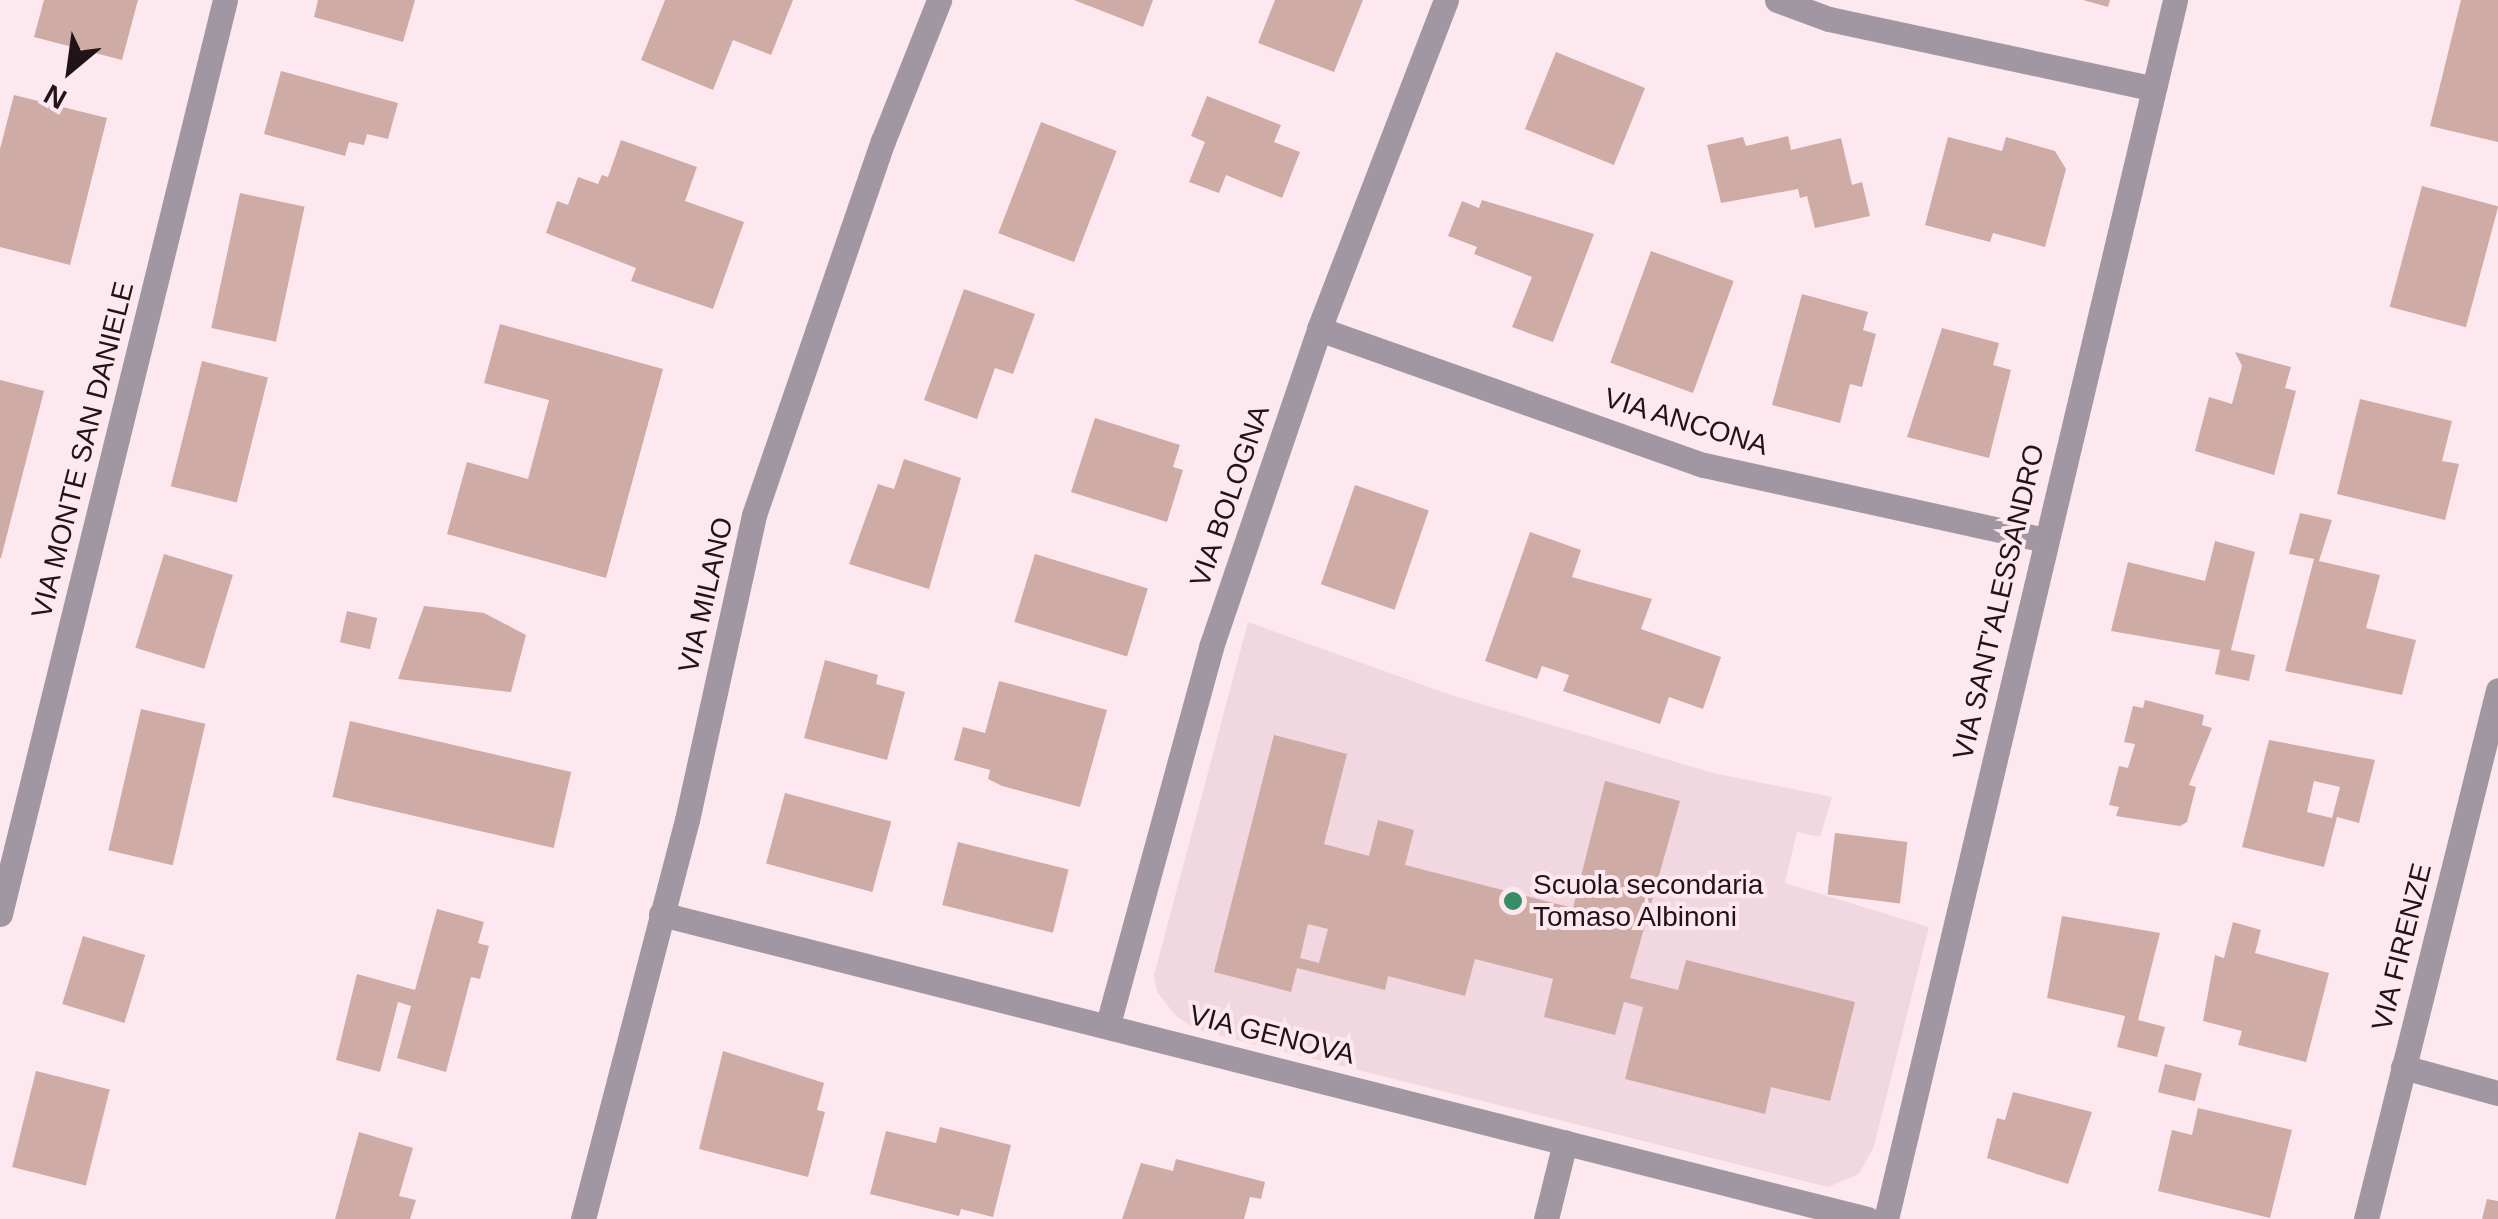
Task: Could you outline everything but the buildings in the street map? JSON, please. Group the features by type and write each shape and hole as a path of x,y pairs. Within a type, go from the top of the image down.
{"street":[{"name":"VIA MONTE SAN DANIELE","path":"0,914 224,0"},
{"name":"VIA MILANO","path":"583,1219 661,914 754,514 882,141 939,0"},
{"name":"VIA BOLOGNA","path":"1108,1024 1211,647 1319,329 1446,0"},
{"path":"1777,0 1829,18 2151,88"},
{"name":"VIA SANT'ALESSANDRO","path":"1886,1219 2151,88 2175,0"},
{"name":"VIA ANCONA","path":"1319,329 1704,465 2044,540"},
{"name":"VIA FIRENZE","path":"2366,1219 2498,690"},
{"name":"VIA GENOVA","path":"661,914 1867,1219"},
{"path":"2403,1067 2498,1093"},
{"path":"1546,1219 1565,1142"}],"shaded area":[{"name":"Scuola secondaria Tomaso Albinoni","path":"1248,622 1451,695 1713,773 1832,797 1820,837 1797,832 1785,883 1929,927 1874,1146 1859,1174 1828,1187 1197,1030 1176,1016 1157,992 1154,975"}],"place":[{"name":"Scuola secondaria Tomaso Albinoni","path":"1513,901"}]}
